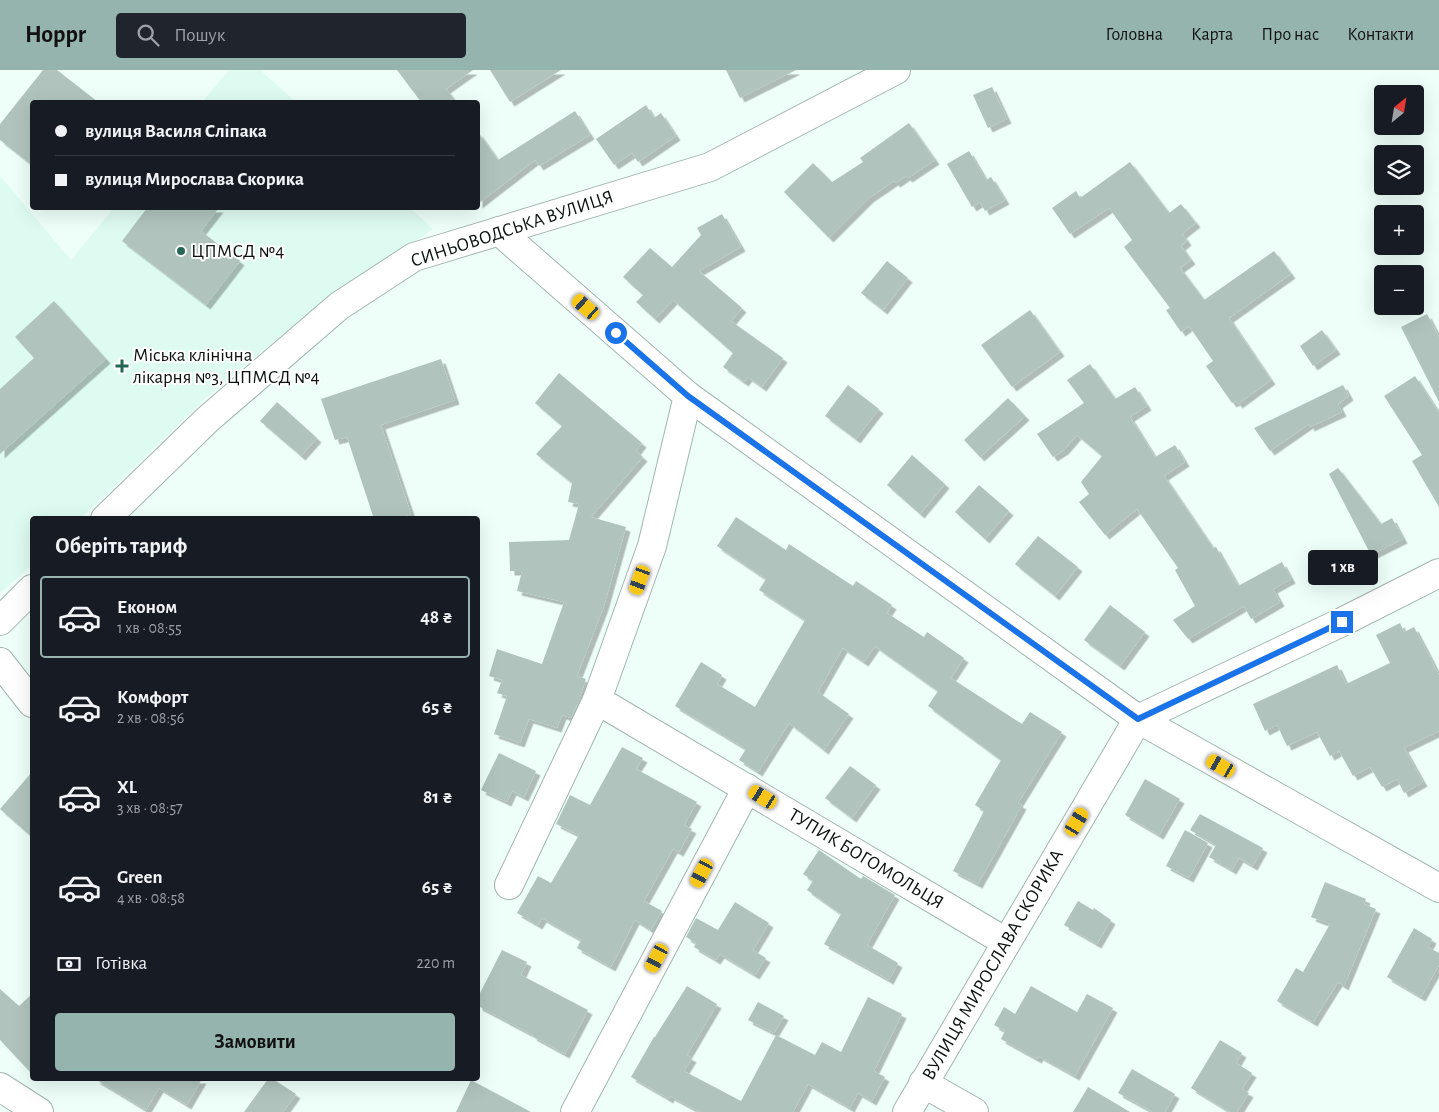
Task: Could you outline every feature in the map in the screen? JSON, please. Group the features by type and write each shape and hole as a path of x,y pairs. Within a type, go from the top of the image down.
{"street":[{"name":"СИНЬОВОДСЬКА ВУЛИЦЯ","path":"108,516 208,419 339,306 414,257 710,167 896,70"},
{"path":"499,231 688,396 1138,719 1439,888"},
{"path":"508,885 597,700 652,546 688,396"},
{"path":"1138,719 1342,622 1439,573"},
{"path":"0,620 30,591"},
{"path":"0,662 30,700"},
{"name":"ТУПИК БОГОМОЛЬЦЯ","path":"597,700 1006,942"},
{"name":"ВУЛИЦЯ МИРОСЛАВА СКОРИКА","path":"907,1112 1138,719"},
{"path":"575,1112 746,788"},
{"path":"923,1084 974,1112"},
{"path":"0,1087 39,1112"}],"shaded area":[{"path":"229,70 260,70 294,100 204,100"},
{"name":"Міська клінічна лікарня №3, ЦПМСД №4","path":"0,176 71,260 112,210 412,210 433,229 284,333 206,398 83,516 30,516 30,567 0,593"}],"building":[{"path":"43,70 57,70 95,100 30,100 30,163 0,140 0,124"},
{"path":"397,70 473,70 446,89 454,100 420,100"},
{"path":"490,70 561,70 510,102"},
{"path":"726,70 796,70 740,98"},
{"path":"992,87 1007,119 988,128 973,95"},
{"path":"646,105 654,118 661,113 676,136 638,162 632,153 614,165 596,139"},
{"path":"575,111 590,135 539,166 535,160 480,202 480,135 498,160"},
{"path":"909,123 935,160 908,178 906,176 896,183 894,181 869,198 829,238 784,192 813,163 832,182 863,162 860,158"},
{"path":"969,151 986,180 991,177 1005,200 985,211 980,202 972,207 947,164"},
{"path":"1130,162 1169,213 1181,204 1196,223 1182,234 1187,241 1181,246 1191,260 1180,268 1204,300 1274,251 1291,274 1229,318 1271,380 1238,404 1236,401 1232,403 1206,366 1213,361 1189,326 1181,332 1166,310 1170,308 1124,247 1132,240 1109,208 1070,234 1052,208 1076,191 1080,198"},
{"name":"ЦПМСД №4","path":"145,210 217,210 201,231 240,261 206,305 122,241"},
{"path":"722,214 741,247 699,271 742,308 731,321 783,358 762,387 748,377 744,382 723,367 733,353 673,300 655,319 636,302 643,295 623,277 650,248 672,267 701,235 697,228"},
{"path":"887,261 908,278 883,310 861,293"},
{"path":"54,301 106,359 0,454 0,389 34,358 15,337"},
{"path":"1030,310 1060,352 1012,387 981,345"},
{"path":"1427,314 1439,337 1439,402 1401,327"},
{"path":"1322,330 1336,350 1313,366 1300,346"},
{"path":"441,359 455,400 381,425 411,514 406,516 373,516 347,437 335,440 321,399"},
{"path":"1090,364 1115,399 1135,387 1147,406 1130,417 1155,457 1175,445 1185,462 1164,476 1213,548 1216,547 1238,586 1282,562 1291,579 1273,589 1280,602 1251,619 1244,606 1188,639 1173,620 1195,606 1175,570 1178,568 1137,509 1105,535 1079,502 1089,494 1081,482 1102,456 1077,435 1064,450 1053,457 1037,434 1084,403 1067,380"},
{"path":"559,373 642,443 636,451 643,457 591,517 626,527 604,606 577,676 586,679 578,703 571,718 562,715 557,728 529,719 520,743 494,734 507,696 497,693 502,680 489,676 497,649 542,664 564,602 517,591 522,571 510,571 509,542 569,540 579,504 568,502 572,483 536,454 562,426 535,403"},
{"path":"1415,376 1439,413 1439,507 1412,461 1422,455 1384,396"},
{"path":"848,385 879,409 856,439 825,416"},
{"path":"1343,385 1349,396 1338,404 1342,412 1310,427 1309,424 1270,451 1254,428"},
{"path":"1008,398 1025,416 980,457 964,440"},
{"path":"277,402 317,438 301,456 260,421"},
{"path":"912,455 945,484 920,514 887,485"},
{"path":"1338,468 1381,524 1392,518 1403,539 1371,555 1329,474"},
{"path":"979,485 1009,511 985,539 955,512"},
{"path":"736,517 786,550 789,544 853,586 856,581 892,605 887,613 924,637 927,632 964,658 951,678 1022,724 1030,712 1062,732 1018,803 1022,805 978,884 953,871 984,811 975,805 1001,760 928,706 938,691 875,646 864,662 843,648 818,692 849,714 824,750 789,723 758,772 739,760 746,749 675,706 701,662 722,675 717,684 755,707 805,620 759,590 766,579 717,546"},
{"path":"1038,536 1078,567 1055,596 1015,564"},
{"path":"1110,605 1145,632 1120,666 1084,640"},
{"path":"1400,623 1404,632 1414,627 1439,675 1439,731 1404,748 1423,782 1404,793 1397,779 1382,787 1370,767 1353,776 1339,751 1330,756 1317,732 1287,746 1277,725 1265,731 1253,704 1337,665 1346,684 1390,663 1376,635"},
{"path":"622,747 643,758 636,769 697,802 684,825 692,829 679,852 673,849 644,901 662,911 651,930 635,920 611,967 577,948 581,940 542,918 538,925 517,913 538,876 551,883 579,835 556,824 570,795 590,805"},
{"path":"499,753 536,771 524,797 512,791 507,802 481,790"},
{"path":"850,766 876,785 852,818 825,798"},
{"path":"30,774 30,835 0,809"},
{"path":"1145,779 1180,799 1159,835 1125,815"},
{"path":"1200,814 1263,848 1253,866 1239,858 1232,870 1209,857 1216,845 1190,830"},
{"path":"1185,830 1208,843 1189,878 1166,866"},
{"path":"819,850 861,879 863,876 895,895 867,945 898,963 889,980 824,944 841,914 807,890 813,881 803,874"},
{"path":"1325,882 1366,899 1364,904 1376,909 1344,986 1338,982 1313,1022 1277,1001 1296,968 1303,972 1330,924 1311,917"},
{"path":"1078,901 1093,910 1094,908 1111,920 1097,944 1064,925"},
{"path":"735,902 769,923 753,950 766,958 755,975 720,954 716,960 694,947 696,943 686,937 696,918 718,930"},
{"path":"1414,928 1432,939 1428,947 1439,953 1439,965 1421,997 1387,977"},
{"path":"502,950 527,962 521,975 588,1010 565,1054 480,1007 480,993"},
{"path":"687,986 717,1004 687,1055 692,1058 684,1071 741,1101 776,1035 815,1055 822,1042 841,1052 868,997 902,1014 874,1071 885,1077 872,1101 858,1093 850,1108 808,1084 793,1112 700,1112 670,1096 669,1099 631,1077"},
{"path":"1031,986 1077,1012 1087,994 1113,1008 1075,1076 1039,1056 1037,1059 1001,1039 1005,1031 994,1025 1004,1007 1015,1014"},
{"path":"0,989 19,1006 30,996 30,1072 0,1040"},
{"path":"758,1002 784,1016 774,1033 748,1020"},
{"path":"1220,1040 1242,1053 1236,1063 1252,1073 1242,1089 1249,1093 1237,1112 1230,1112 1191,1088"},
{"path":"1132,1069 1175,1094 1165,1112 1153,1112 1118,1093"},
{"path":"98,1081 201,1081 187,1105 159,1088 146,1110"},
{"path":"267,1081 276,1081 296,1094 283,1112 244,1112"},
{"path":"471,1081 473,1081 531,1112 456,1112"},
{"path":"1088,1087 1130,1112 1073,1112"}],"place":[{"name":"ЦПМСД №4","path":"181,251"},
{"name":"Міська клінічна лікарня №3, ЦПМСД №4","path":"122,366"}],"route":[{"path":"616,333 688,396 1138,719 1342,622"}]}
